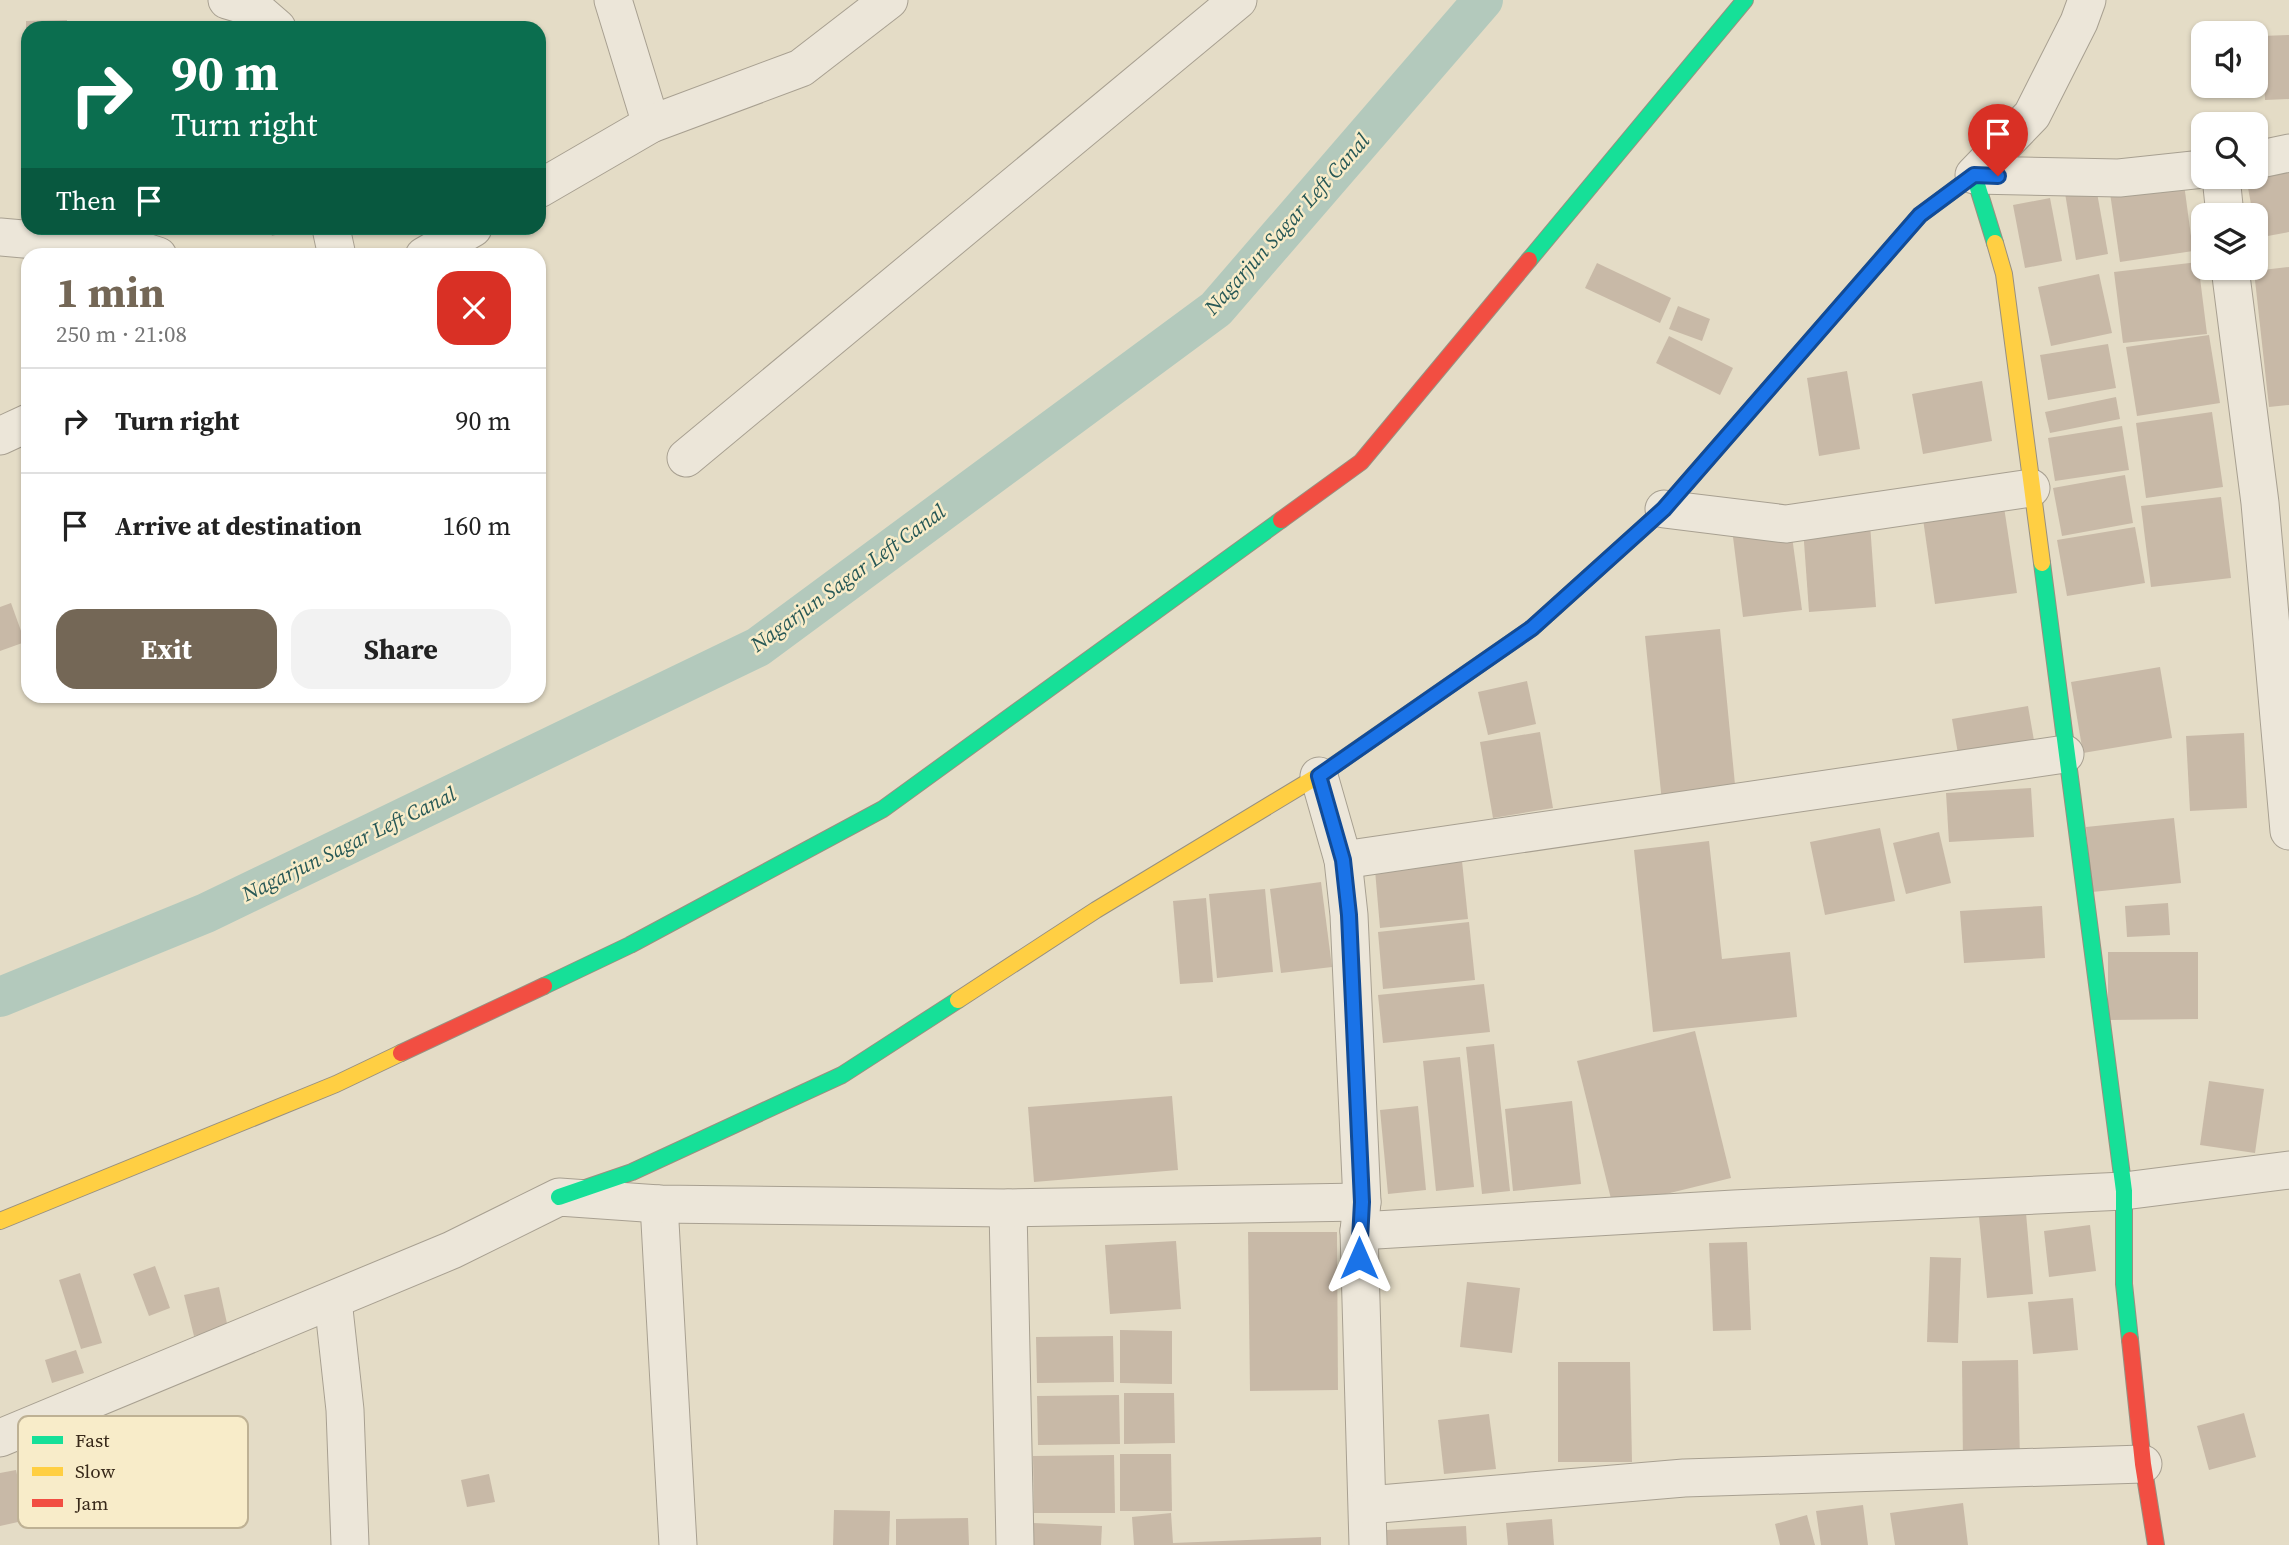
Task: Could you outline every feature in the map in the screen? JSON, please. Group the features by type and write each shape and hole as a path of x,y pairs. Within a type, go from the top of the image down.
{"street":[{"path":"227,0 254,8 269,21"},
{"path":"613,0 652,124"},
{"path":"546,185 652,124 801,68 888,0"},
{"path":"686,458 1238,0"},
{"path":"0,1221 336,1084 630,946 883,809 1361,462 1745,0"},
{"path":"53,1416 452,1250 559,1197 632,1172 842,1075 1096,910 1319,776 1532,628 1664,509 1920,215 1974,175 2032,115 2079,22 2087,0"},
{"path":"2268,157 2289,153"},
{"path":"1974,175 2119,178 2191,170"},
{"path":"1974,175 2004,274 2124,1191 2124,1284 2143,1464 2156,1545"},
{"path":"438,248 460,235"},
{"path":"0,237 125,248"},
{"path":"2232,280 2260,503 2289,831"},
{"path":"0,436 21,426"},
{"path":"1664,509 1786,524 2031,488"},
{"path":"1343,860 2065,754"},
{"path":"1319,776 1343,860 1349,915 1368,1545"},
{"path":"559,1197 659,1204 1360,1216 1720,1210 2124,1191 2289,1170"},
{"path":"659,1204 678,1545"},
{"path":"1008,1208 1015,1545"},
{"path":"333,1300 345,1410 350,1545"},
{"path":"0,1438 18,1431"},
{"path":"1367,1505 1684,1478 2143,1464"}],"building":[{"path":"2289,35 2289,99 2265,100 2268,98 2268,36"},
{"path":"2289,161 2289,232 2268,236 2268,203 2251,203 2248,189 2268,189 2268,171"},
{"path":"2184,184 2191,251 2120,262 2110,193"},
{"path":"2096,187 2108,254 2076,260 2065,193"},
{"path":"2050,198 2062,261 2025,268 2013,205"},
{"path":"1597,263 1671,298 1660,323 1585,288"},
{"path":"2191,263 2191,280 2200,280 2207,334 2123,343 2114,272"},
{"path":"2289,267 2289,405 2269,407 2255,280 2268,280 2268,269"},
{"path":"2099,274 2112,333 2051,346 2038,287"},
{"path":"1678,306 1710,319 1702,341 1669,329"},
{"path":"2209,335 2220,403 2137,416 2126,347"},
{"path":"1669,336 1733,368 1720,395 1656,363"},
{"path":"2108,344 2116,388 2048,400 2040,355"},
{"path":"1847,371 1860,449 1819,456 1807,378"},
{"path":"1982,381 1992,441 1923,454 1912,394"},
{"path":"2116,397 2120,419 2050,433 2045,412"},
{"path":"2212,412 2223,487 2146,498 2136,423"},
{"path":"2122,426 2129,470 2055,481 2048,438"},
{"path":"2125,475 2133,523 2062,536 2053,488"},
{"path":"2221,497 2231,578 2151,587 2141,506"},
{"path":"2004,507 2017,593 1935,604 1923,519"},
{"path":"1870,524 1876,607 1809,612 1803,528"},
{"path":"2135,527 2145,583 2067,596 2057,540"},
{"path":"1791,529 1802,610 1743,617 1733,537"},
{"path":"11,603 21,631 21,643 0,651 0,607"},
{"path":"1720,629 1736,795 1662,802 1645,636"},
{"path":"2160,667 2172,738 2083,753 2071,682"},
{"path":"1527,681 1536,724 1488,735 1478,692"},
{"path":"2028,706 2036,752 1960,765 1952,719"},
{"path":"1540,732 1553,808 1493,818 1480,742"},
{"path":"2244,733 2247,808 2190,811 2186,736"},
{"path":"2031,788 2034,837 1949,842 1946,793"},
{"path":"2174,818 2181,883 2092,892 2086,827"},
{"path":"1880,828 1895,901 1825,915 1810,842"},
{"path":"1939,832 1951,883 1906,894 1893,843"},
{"path":"1709,841 1722,959 1790,952 1797,1017 1653,1032 1634,850"},
{"path":"1462,861 1468,919 1380,928 1375,870"},
{"path":"1321,882 1332,967 1281,973 1270,889"},
{"path":"1265,889 1273,972 1217,978 1209,894"},
{"path":"1206,898 1213,982 1180,984 1173,901"},
{"path":"2168,903 2170,935 2127,937 2125,906"},
{"path":"2042,906 2045,958 1964,963 1960,911"},
{"path":"1469,922 1475,980 1383,989 1378,932"},
{"path":"2108,952 2198,952 2198,1019 2108,1020"},
{"path":"1484,984 1490,1032 1383,1043 1378,995"},
{"path":"1695,1031 1731,1178 1613,1207 1577,1061"},
{"path":"1494,1044 1510,1191 1482,1194 1466,1047"},
{"path":"1460,1057 1474,1187 1436,1191 1423,1061"},
{"path":"2209,1081 2264,1089 2255,1153 2200,1145"},
{"path":"1172,1096 1178,1170 1034,1182 1028,1107"},
{"path":"1572,1101 1581,1184 1513,1191 1505,1109"},
{"path":"1418,1106 1426,1190 1388,1194 1380,1110"},
{"path":"2026,1213 2033,1294 1987,1298 1979,1217"},
{"path":"2090,1225 2096,1271 2049,1277 2044,1231"},
{"path":"1248,1232 1337,1232 1338,1390 1250,1391"},
{"path":"1176,1241 1181,1309 1110,1314 1105,1245"},
{"path":"1747,1242 1751,1330 1713,1331 1709,1243"},
{"path":"1930,1257 1961,1258 1958,1343 1927,1342"},
{"path":"155,1266 170,1308 149,1316 133,1274"},
{"path":"80,1273 102,1343 81,1349 59,1280"},
{"path":"1467,1282 1520,1288 1512,1353 1460,1347"},
{"path":"219,1287 228,1328 194,1336 184,1295"},
{"path":"2073,1298 2078,1350 2033,1354 2028,1302"},
{"path":"1120,1330 1172,1331 1172,1384 1120,1383"},
{"path":"1113,1336 1114,1382 1037,1383 1036,1337"},
{"path":"76,1350 84,1373 52,1383 45,1360"},
{"path":"2018,1360 2020,1464 1963,1465 1962,1361"},
{"path":"1558,1362 1630,1362 1632,1462 1558,1462"},
{"path":"1124,1393 1174,1393 1175,1443 1124,1444"},
{"path":"1119,1395 1120,1444 1038,1445 1037,1396"},
{"path":"2244,1413 2256,1457 2209,1470 2197,1426"},
{"path":"1489,1414 1496,1469 1444,1474 1438,1420"},
{"path":"1120,1454 1171,1454 1172,1511 1120,1511"},
{"path":"1114,1455 1115,1513 1034,1513 1033,1456"},
{"path":"16,1470 18,1522 0,1526 0,1473"},
{"path":"489,1474 495,1502 467,1507 461,1480"},
{"path":"1963,1503 1968,1545 1895,1545 1890,1513"},
{"path":"1863,1505 1868,1545 1821,1545 1816,1511"},
{"path":"834,1510 890,1511 889,1545 833,1545"},
{"path":"1171,1513 1173,1543 1321,1537 1321,1545 1134,1545 1132,1517"},
{"path":"1807,1515 1815,1545 1780,1545 1775,1524"},
{"path":"968,1518 969,1545 896,1545 896,1519"},
{"path":"1552,1519 1554,1545 1508,1545 1506,1523"},
{"path":"1033,1523 1102,1526 1101,1545 1032,1545"},
{"path":"1466,1526 1467,1545 1386,1545 1386,1530"}],"waterway":[{"name":"Nagarjun Sagar Left Canal","path":"0,997 206,913 758,647 1216,309 1483,0"}],"traffic: fast":[{"path":"1529,260 1745,0"},
{"path":"1326,771 1532,628 1664,509 1920,215 1974,175 1995,243"},
{"path":"544,986 630,945 883,809 1281,520"},
{"path":"2042,563 2124,1191 2124,1284 2130,1340"},
{"path":"559,1197 632,1172 842,1075 958,1000"}],"traffic: slow":[{"path":"1995,243 2004,274 2042,563"},
{"path":"958,1000 1096,910 1326,771"},
{"path":"0,1221 336,1084 401,1053"}],"traffic: jam":[{"path":"1281,520 1361,462 1529,260"},
{"path":"401,1053 544,986"},
{"path":"2130,1340 2143,1464 2156,1545"}],"route":[{"path":"1359,1258 1362,1202 1349,915 1343,860 1319,776 1532,628 1664,509 1920,215 1974,175 1998,176"}]}
